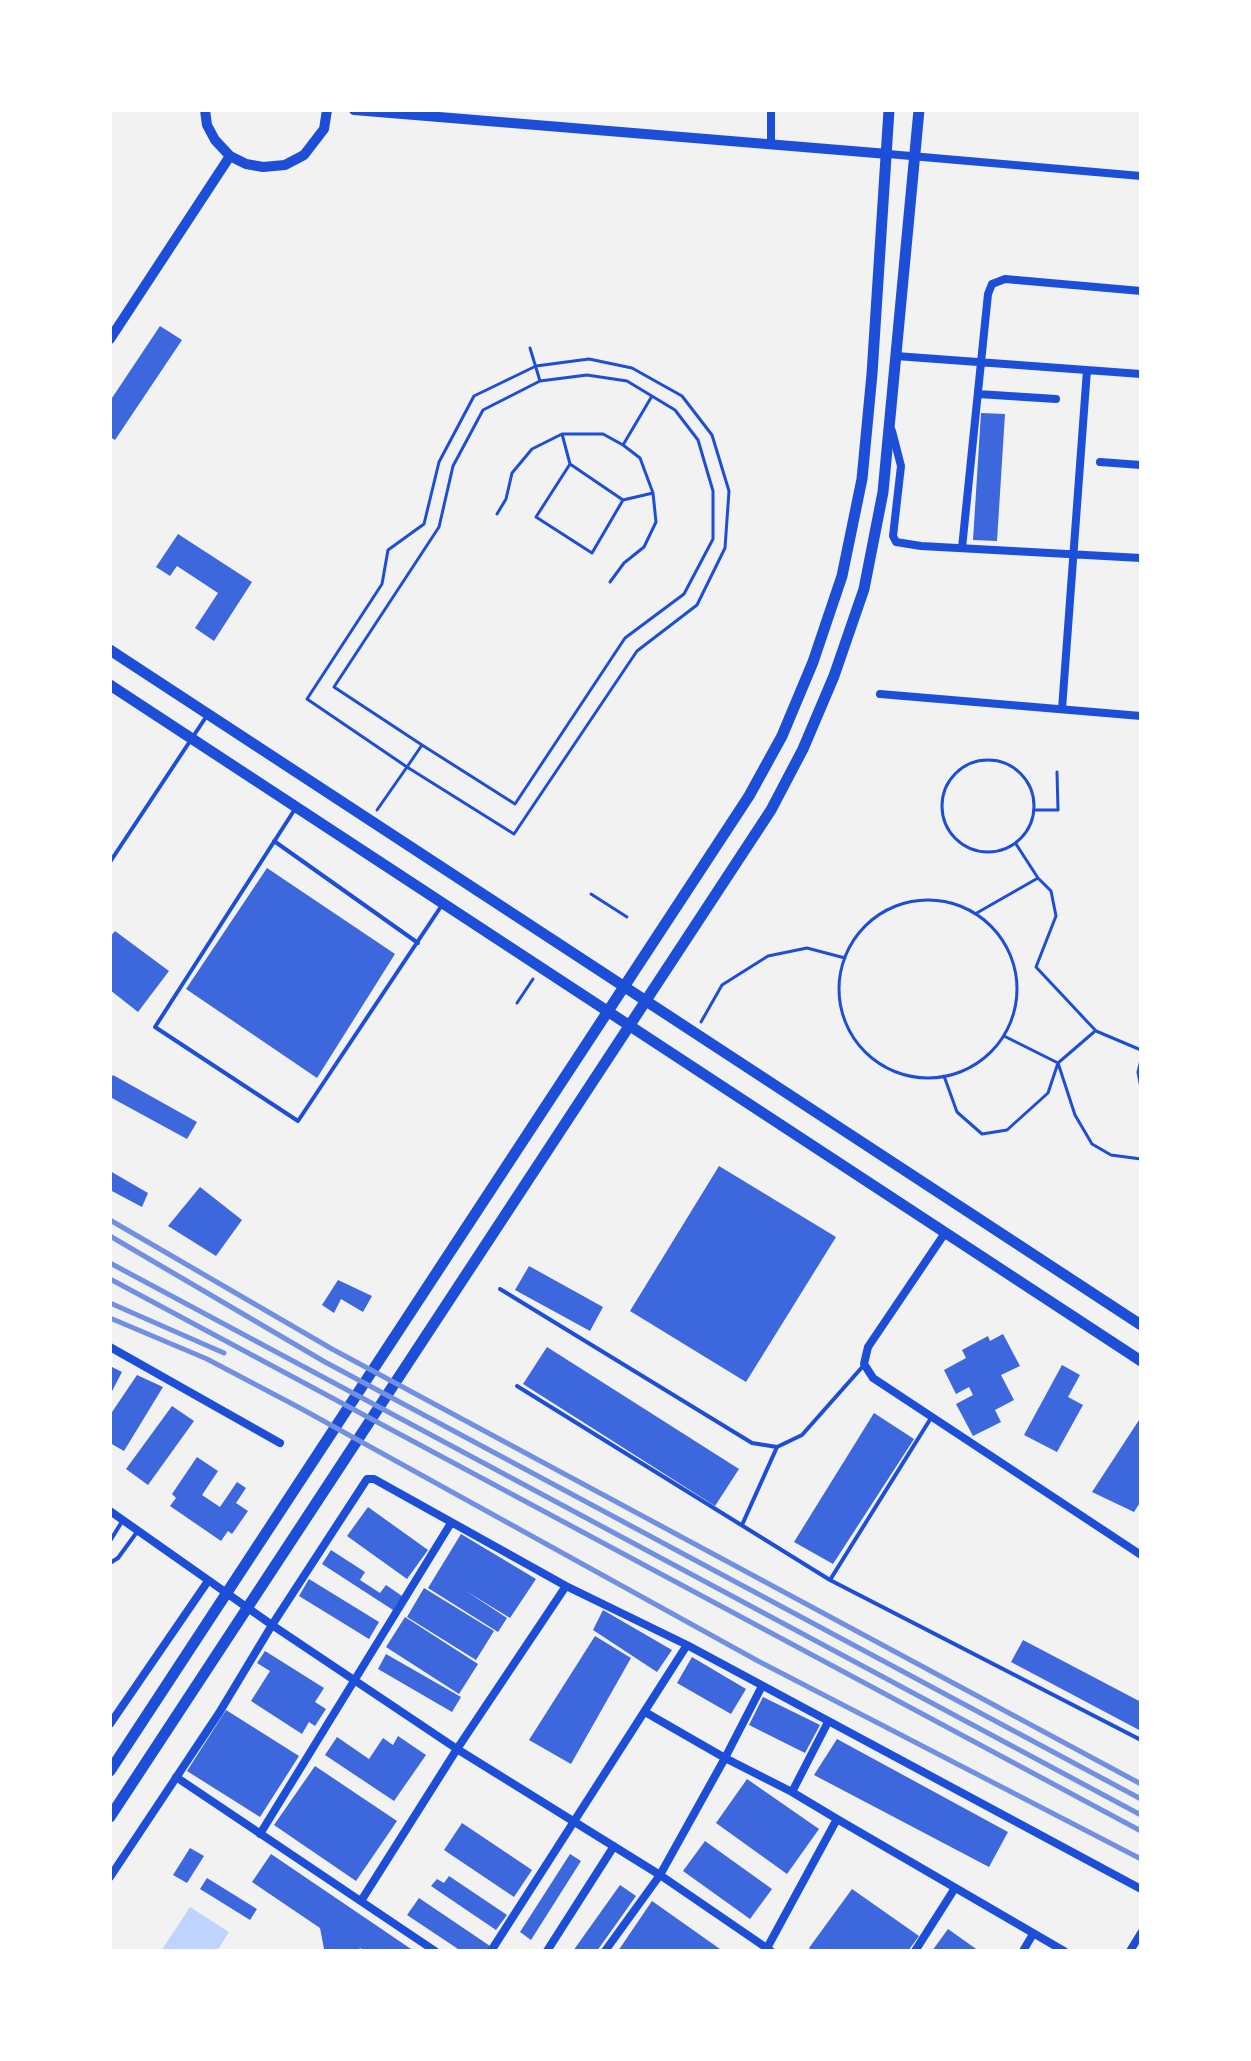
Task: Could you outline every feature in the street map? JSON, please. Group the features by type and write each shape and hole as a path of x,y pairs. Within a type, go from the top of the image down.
{"main road":[{"path":"110,1771 749,796 782,736 807,677 842,576 862,479 889,110"},
{"path":"110,1817 771,810 810,735 864,589 883,492 919,110"},
{"path":"110,650 1139,1319"},
{"path":"110,685 1141,1361"}],"street":[{"path":"205,110 207,125 215,140 230,156 246,164 263,167 285,165 312,147 324,129 327,110"},
{"path":"354,110 1141,176"},
{"path":"771,110 771,144"},
{"path":"110,339 230,156"},
{"path":"962,548 988,294 992,284 1005,279 1141,291"},
{"path":"896,356 1141,374"},
{"path":"1062,709 1087,370"},
{"path":"978,394 1056,399"},
{"path":"890,424 901,466 894,539 901,544 1141,558"},
{"path":"1100,462 1141,465"},
{"path":"880,694 1141,716"},
{"path":"945,1233 868,1347 864,1364 873,1378 1141,1555"},
{"path":"110,1347 280,1443"},
{"path":"110,1877 219,1713 367,1479 374,1479 566,1586 687,1645 1141,1889"},
{"path":"110,1511 457,1749 660,1875 768,1950 837,1819"},
{"path":"260,1834 451,1523"},
{"path":"110,1724 208,1581"},
{"path":"361,1901 457,1749 566,1586"},
{"path":"491,1951 687,1645"},
{"path":"605,1951 660,1875 762,1686"},
{"path":"645,1712 792,1792 1064,1951"},
{"path":"792,1792 828,1722"},
{"path":"176,1777 435,1951"},
{"path":"547,1951 614,1846"},
{"path":"915,1951 955,1888"},
{"path":"1130,1951 1141,1933"},
{"path":"1023,1951 1033,1934"}],"lane":[{"path":"110,862 208,714"},
{"path":"296,807 155,1027 298,1121 443,903"},
{"path":"274,841 418,943"},
{"path":"500,1289 752,1443 777,1447 802,1435 864,1364"},
{"path":"517,1386 830,1580 1141,1740"},
{"path":"830,1580 933,1416"},
{"path":"742,1526 777,1447"},
{"path":"110,1541 123,1520"},
{"path":"110,1563 118,1558 139,1530"}],"path":[{"path":"530,348 540,381"},
{"path":"589,359 632,368 682,396 712,435 729,491 725,548 697,605 637,651 514,834 407,767 307,699 382,584 388,550 424,524 439,462 474,396 536,366 589,359"},
{"path":"587,375 627,381 652,396 675,410 698,440 713,491 713,539 684,594 625,638 515,804 334,687 439,527 453,466 483,410 540,381 587,375"},
{"path":"623,445 652,396"},
{"path":"562,434 570,464 623,500"},
{"path":"497,514 506,499 512,473 532,449 562,434 603,434 623,445 640,458 653,493 656,522 644,547 624,563 610,582"},
{"path":"570,464 536,517 592,553 623,500 653,493"},
{"path":"371,820 422,745"},
{"path":"984,760 1015,768 1033,794 1034,810 1030,826 1015,843 992,852 961,844 943,818 942,802 946,786 956,773 969,764 984,760"},
{"path":"1034,810 1058,810 1057,772"},
{"path":"1015,843 1038,878 1051,891 1056,916 1036,967 1096,1031 1141,1050"},
{"path":"975,914 1038,878"},
{"path":"591,894 627,917"},
{"path":"939,901 954,904 975,914 998,933 1009,951 1016,970 1016,1007 1004,1036 982,1059 959,1072 918,1077 897,1072 874,1059 859,1045 848,1027 840,1002 845,958 856,937 870,921 902,904 939,901"},
{"path":"695,1033 722,985 768,956 807,948 845,958"},
{"path":"517,1003 535,975"},
{"path":"944,1076 957,1112 982,1134 1007,1130 1048,1093 1058,1063 1096,1031"},
{"path":"1004,1036 1058,1063 1075,1115 1092,1144 1111,1155 1141,1159"},
{"path":"1141,1060 1138,1072 1141,1088"}],"water":[{"path":"190,1907 229,1932 217,1951 161,1951"}],"building":[{"path":"160,326 182,340 115,440 110,437 110,401"},
{"path":"981,413 1005,414 997,541 973,540"},
{"path":"178,534 252,582 214,641 195,628 218,593 177,566 170,576 156,567"},
{"path":"267,868 395,954 317,1078 186,989"},
{"path":"115,931 169,971 138,1012 110,990 110,937"},
{"path":"113,1075 197,1122 187,1139 110,1097"},
{"path":"719,1166 836,1237 746,1382 630,1311"},
{"path":"110,1171 148,1193 142,1207 110,1190"},
{"path":"200,1187 242,1220 216,1256 168,1226"},
{"path":"529,1266 603,1307 590,1331 515,1290"},
{"path":"338,1280 372,1296 363,1312 341,1299 334,1313 322,1305"},
{"path":"1003,1334 1020,1366 1001,1375 1014,1400 995,1410 1001,1422 973,1436 956,1404 973,1395 969,1387 956,1394 944,1370 966,1358 962,1350 988,1336 990,1341"},
{"path":"547,1347 739,1469 715,1506 523,1384"},
{"path":"1062,1365 1080,1375 1068,1397 1083,1405 1057,1452 1024,1435"},
{"path":"110,1366 122,1372 110,1395"},
{"path":"137,1375 163,1387 124,1451 110,1443 110,1415"},
{"path":"172,1406 194,1421 148,1485 126,1469"},
{"path":"874,1413 914,1439 833,1564 794,1542"},
{"path":"1141,1417 1141,1501 1134,1512 1092,1492"},
{"path":"197,1457 218,1471 202,1495 220,1507 237,1482 246,1488 236,1503 248,1511 232,1534 228,1531 221,1541 170,1506 176,1498 172,1494"},
{"path":"368,1507 428,1550 407,1579 347,1536"},
{"path":"461,1534 536,1579 510,1618 466,1591 507,1618 498,1632 428,1588"},
{"path":"331,1550 365,1572 360,1580 380,1593 386,1585 402,1596 393,1610 322,1564"},
{"path":"309,1579 379,1622 369,1639 299,1596"},
{"path":"424,1588 494,1631 476,1660 407,1617"},
{"path":"603,1610 672,1650 657,1672 593,1630"},
{"path":"405,1617 478,1664 459,1694 386,1647"},
{"path":"595,1636 631,1658 571,1764 529,1740"},
{"path":"1023,1640 1141,1702 1141,1731 1011,1662"},
{"path":"265,1651 324,1688 315,1702 326,1709 315,1726 309,1722 302,1734 251,1701 270,1671 257,1663"},
{"path":"386,1654 461,1697 452,1712 378,1669"},
{"path":"692,1657 746,1689 731,1714 677,1683"},
{"path":"763,1697 820,1725 805,1753 749,1725"},
{"path":"226,1710 299,1756 260,1817 187,1771"},
{"path":"398,1736 426,1755 394,1801 325,1755 337,1737 369,1759 383,1738 393,1745"},
{"path":"837,1739 1008,1832 989,1867 814,1775"},
{"path":"315,1766 397,1821 356,1881 274,1825"},
{"path":"747,1779 819,1829 787,1874 716,1823"},
{"path":"462,1823 532,1870 514,1897 444,1850"},
{"path":"705,1841 772,1889 750,1919 683,1871"},
{"path":"190,1848 204,1856 187,1883 173,1875"},
{"path":"271,1854 414,1951 324,1949 320,1928 252,1882"},
{"path":"570,1854 581,1861 531,1940 520,1932"},
{"path":"449,1876 507,1915 496,1930 431,1886 437,1879 444,1883"},
{"path":"207,1878 257,1909 250,1920 200,1889"},
{"path":"620,1885 636,1896 597,1951 573,1951"},
{"path":"852,1889 919,1936 908,1951 813,1951 809,1948"},
{"path":"419,1898 490,1946 487,1951 461,1951 407,1915"},
{"path":"652,1901 720,1949 719,1951 618,1951"},
{"path":"948,1929 979,1951 932,1951"}],"railway":[{"path":"110,1220 332,1349 1141,1784"},
{"path":"110,1236 325,1362 1141,1799"},
{"path":"110,1263 1141,1815"},
{"path":"110,1279 1141,1831"},
{"path":"110,1303 224,1353"},
{"path":"110,1318 207,1359 758,1661 1141,1859"}]}
